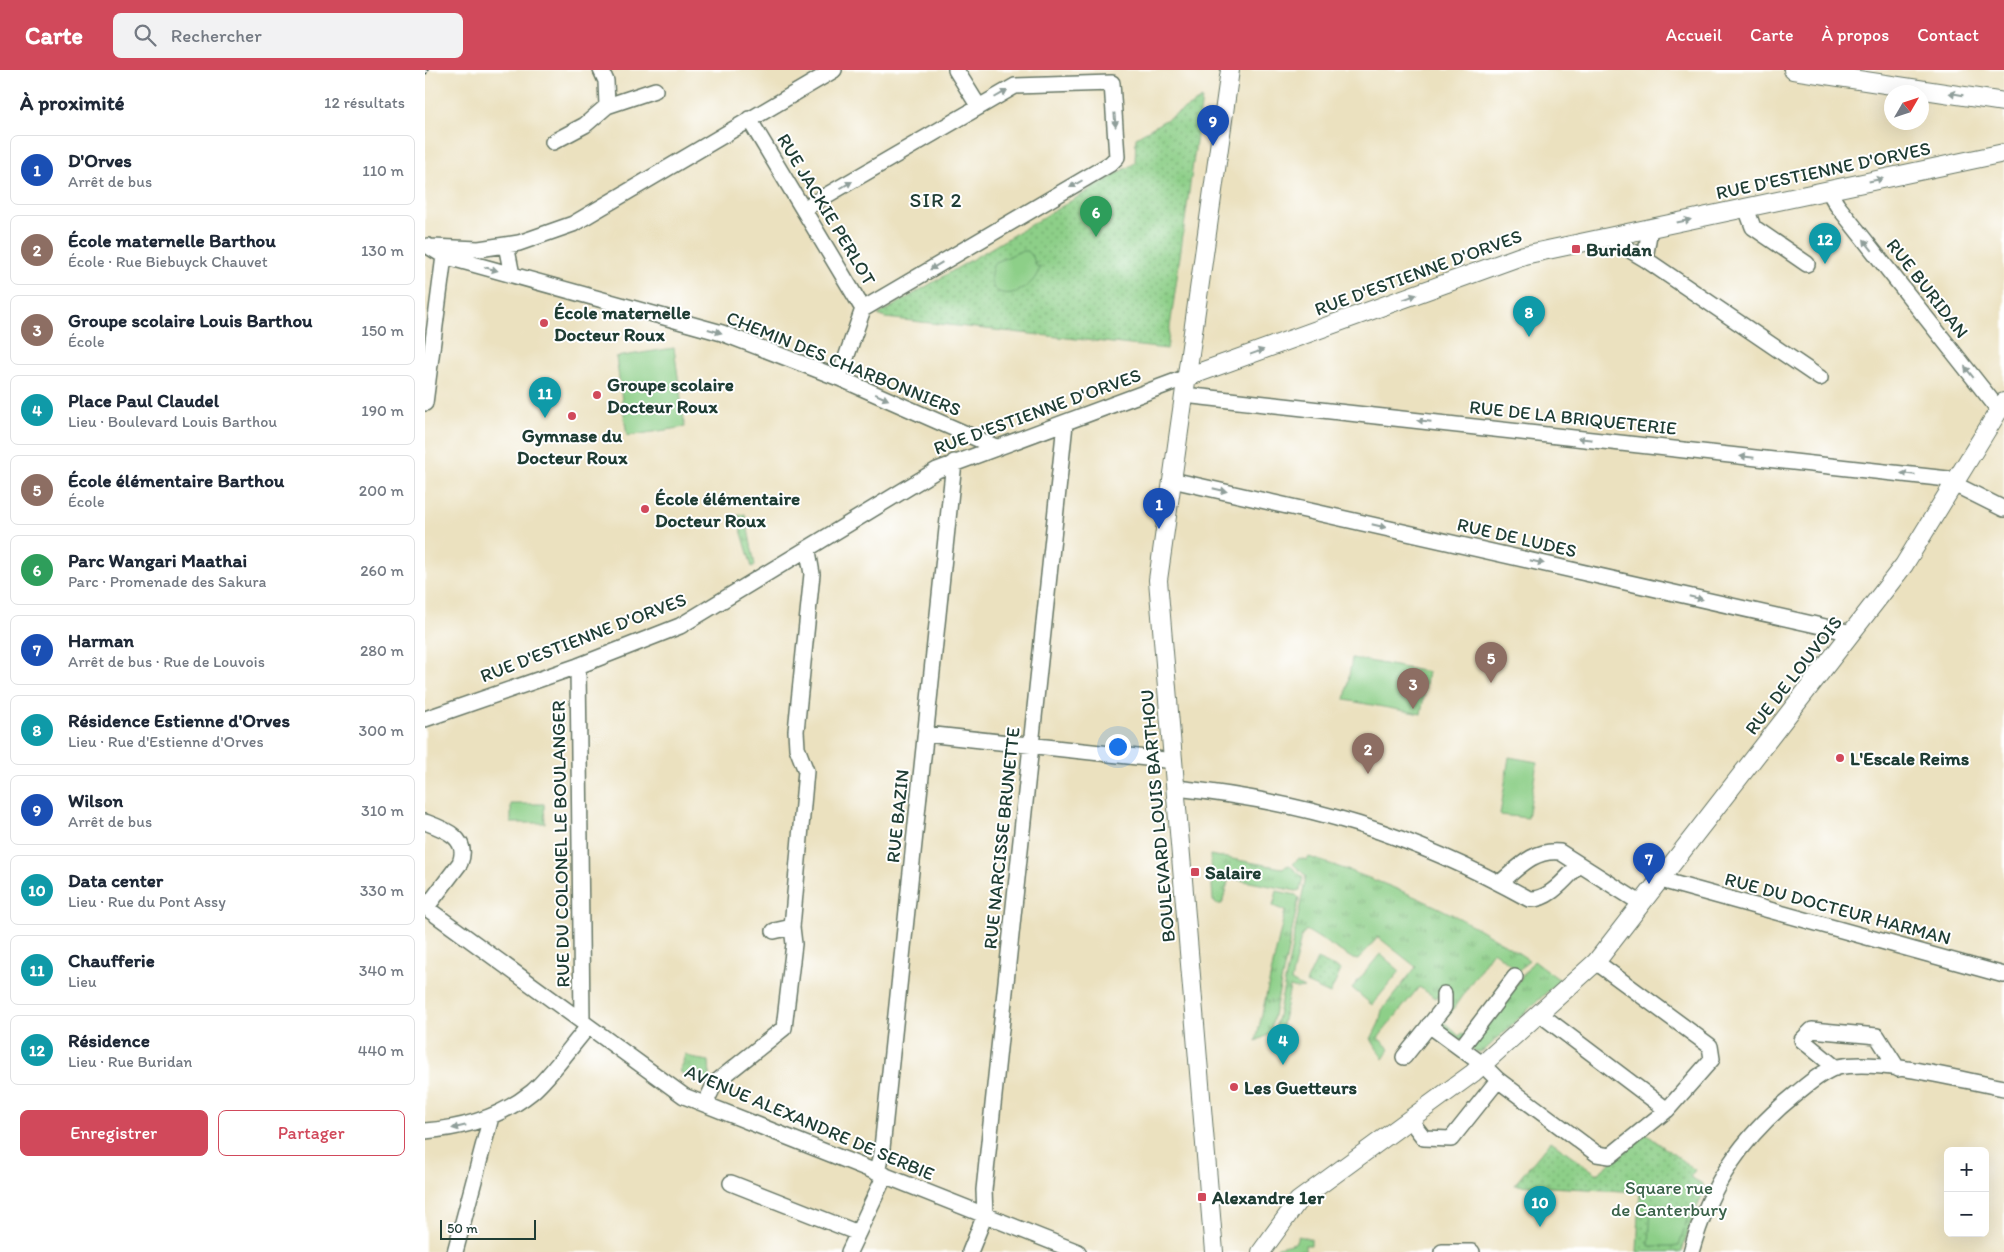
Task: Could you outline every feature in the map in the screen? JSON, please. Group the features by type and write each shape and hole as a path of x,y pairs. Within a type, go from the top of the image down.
{"street":[{"path":"601,70 606,81 607,106"},
{"path":"426,246 479,248 506,245 533,240 573,224 834,70"},
{"path":"956,70 979,107"},
{"name":"BOULEVARD LOUIS BARTHOU","path":"1215,1252 1158,580 1231,70"},
{"path":"1793,70 2004,102"},
{"path":"803,209 1015,86 1112,82 1117,157 1110,164 863,309"},
{"path":"553,142 585,125 607,106 655,90"},
{"name":"RUE JACKIE PERLOT","path":"749,119 863,309 839,378"},
{"name":"RUE D'ESTIENNE D'ORVES","path":"425,719 578,666 680,626 808,551 937,470 954,462 1065,424 1187,377 1525,255 2004,153"},
{"name":"RUE BURIDAN","path":"1828,190 1837,205 2002,407"},
{"path":"1746,208 1753,227 1807,264"},
{"path":"1645,259 1650,228"},
{"path":"1608,236 1820,378"},
{"path":"506,245 512,275"},
{"name":"CHEMIN DES CHARBONNIERS","path":"426,246 444,256 722,333 839,378 996,447"},
{"path":"425,403 444,256"},
{"name":"RUE DE LA BRIQUETERIE","path":"1184,395 1955,483 2004,509"},
{"name":"RUE DE LOUVOIS","path":"1261,1250 1298,1201 1359,1154 1410,1120 1482,1064 1596,962 1904,565 2002,407"},
{"name":"RUE NARCISSE BRUNETTE","path":"970,1252 985,1215 984,1190 1065,424"},
{"name":"RUE BAZIN","path":"849,1252 881,1174 882,1148 954,462"},
{"name":"RUE DE LUDES","path":"1172,480 1852,633"},
{"path":"705,1104 715,1083 785,1028 794,944 792,927 806,771 797,748 796,731 812,574 808,551"},
{"name":"RUE DU COLONEL LE BOULANGER","path":"578,666 585,1024"},
{"path":"926,734 1174,760"},
{"path":"1176,788 1241,794 1323,812 1375,828 1416,844 1529,898 1537,900 1549,894 1579,865"},
{"path":"425,822 449,831 455,836 460,842 463,856 460,863 426,907"},
{"path":"1500,883 1534,855 1548,851 1560,852 1642,904"},
{"name":"RUE DU DOCTEUR HARMAN","path":"1661,880 2004,975"},
{"name":"AVENUE ALEXANDRE DE SERBIE","path":"426,907 684,1096 1077,1252"},
{"path":"774,931 792,927"},
{"path":"1429,1025 1482,1064 1498,1080 1597,1154 1610,1156 1667,1110 1712,1059 1711,1046 1596,962"},
{"path":"1461,1048 1515,977"},
{"path":"1404,1057 1443,1007 1444,994"},
{"path":"1539,1014 1667,1110"},
{"path":"425,1131 458,1128 491,1117 532,1092 585,1024"},
{"path":"1836,1068 1802,1040 1812,1030 1877,1036 1898,1069"},
{"path":"1691,1252 1698,1226 1720,1180 1747,1139 1775,1111 1809,1083 1836,1068 1863,1065 1898,1069 2004,1088"},
{"path":"1410,1120 1424,1138 1451,1139 1498,1080"},
{"path":"455,1252 491,1117"},
{"path":"731,1182 858,1233"},
{"path":"1442,1252 1473,1252"}],"green space":[{"path":"1202,99 1167,349 885,318 878,315 1135,163 1136,137"},
{"path":"1021,251 1028,251 1033,257 1036,266 1040,267 1035,278 1017,292 1007,294 999,292 993,286 991,277 994,263"},
{"path":"674,348 685,427 627,436 616,357"},
{"path":"745,514 755,565 752,567 737,516"},
{"path":"1352,658 1428,672 1421,714 1345,700"},
{"path":"1509,757 1537,762 1528,818 1500,815"},
{"path":"511,804 544,804 545,823 511,823"},
{"path":"1210,855 1282,868 1289,865 1303,877 1300,890 1296,891 1229,878 1222,904 1216,904 1213,901"},
{"path":"1309,857 1423,900 1476,927 1529,960 1519,971 1493,951 1444,1022 1459,1036 1462,1033 1467,1037 1458,1040 1441,1026 1440,995 1436,998 1419,987 1378,1038 1390,1049 1383,1059 1371,1039 1379,1023 1382,1010 1416,967 1378,937 1358,960 1353,959 1306,930 1301,937 1291,981 1304,988 1290,987 1281,1030 1275,1031 1306,876 1293,864 1299,858 1307,860"},
{"path":"1277,891 1296,895 1299,898 1270,1034 1256,1041 1285,911 1273,906"},
{"path":"1380,954 1400,971 1372,1005 1352,988"},
{"path":"1317,959 1341,970 1330,994 1306,983"},
{"path":"1534,961 1560,980 1486,1049 1480,1052 1474,1051 1470,1044"},
{"path":"685,1054 696,1059 709,1061 710,1077 708,1084 702,1084 680,1072"},
{"name":"Square rue de Canterbury","path":"1646,1134 1695,1170 1690,1177 1703,1184 1704,1192 1692,1219 1682,1252 1637,1252 1640,1192 1514,1185 1551,1141 1597,1174"},
{"path":"1651,1205 1689,1213 1679,1246 1649,1246"},
{"path":"1298,1236 1311,1239 1311,1245 1305,1245 1305,1252 1274,1252 1278,1247 1295,1243"}],"place":[{"name":"Wilson","path":"1213,146"},
{"name":"Parc Wangari Maathai","path":"1096,237"},
{"name":"Buridan","path":"1576,249"},
{"name":"Résidence","path":"1825,264"},
{"name":"École maternelle Docteur Roux","path":"544,323"},
{"name":"Résidence Estienne d'Orves","path":"1529,337"},
{"name":"Groupe scolaire Docteur Roux","path":"597,395"},
{"name":"Gymnase du Docteur Roux","path":"572,416"},
{"name":"Chaufferie","path":"545,418"},
{"name":"École élémentaire Docteur Roux","path":"645,509"},
{"name":"D'Orves","path":"1159,529"},
{"name":"École élémentaire Barthou","path":"1491,683"},
{"name":"Groupe scolaire Louis Barthou","path":"1413,709"},
{"name":"L'Escale Reims","path":"1840,758"},
{"name":"École maternelle Barthou","path":"1368,774"},
{"name":"Salaire","path":"1195,872"},
{"name":"Harman","path":"1649,884"},
{"name":"Place Paul Claudel","path":"1283,1065"},
{"name":"Les Guetteurs","path":"1234,1087"},
{"name":"Alexandre 1er","path":"1202,1197"},
{"name":"Data center","path":"1540,1227"}],"district":[{"name":"SIR 2","path":"936,200"}]}
